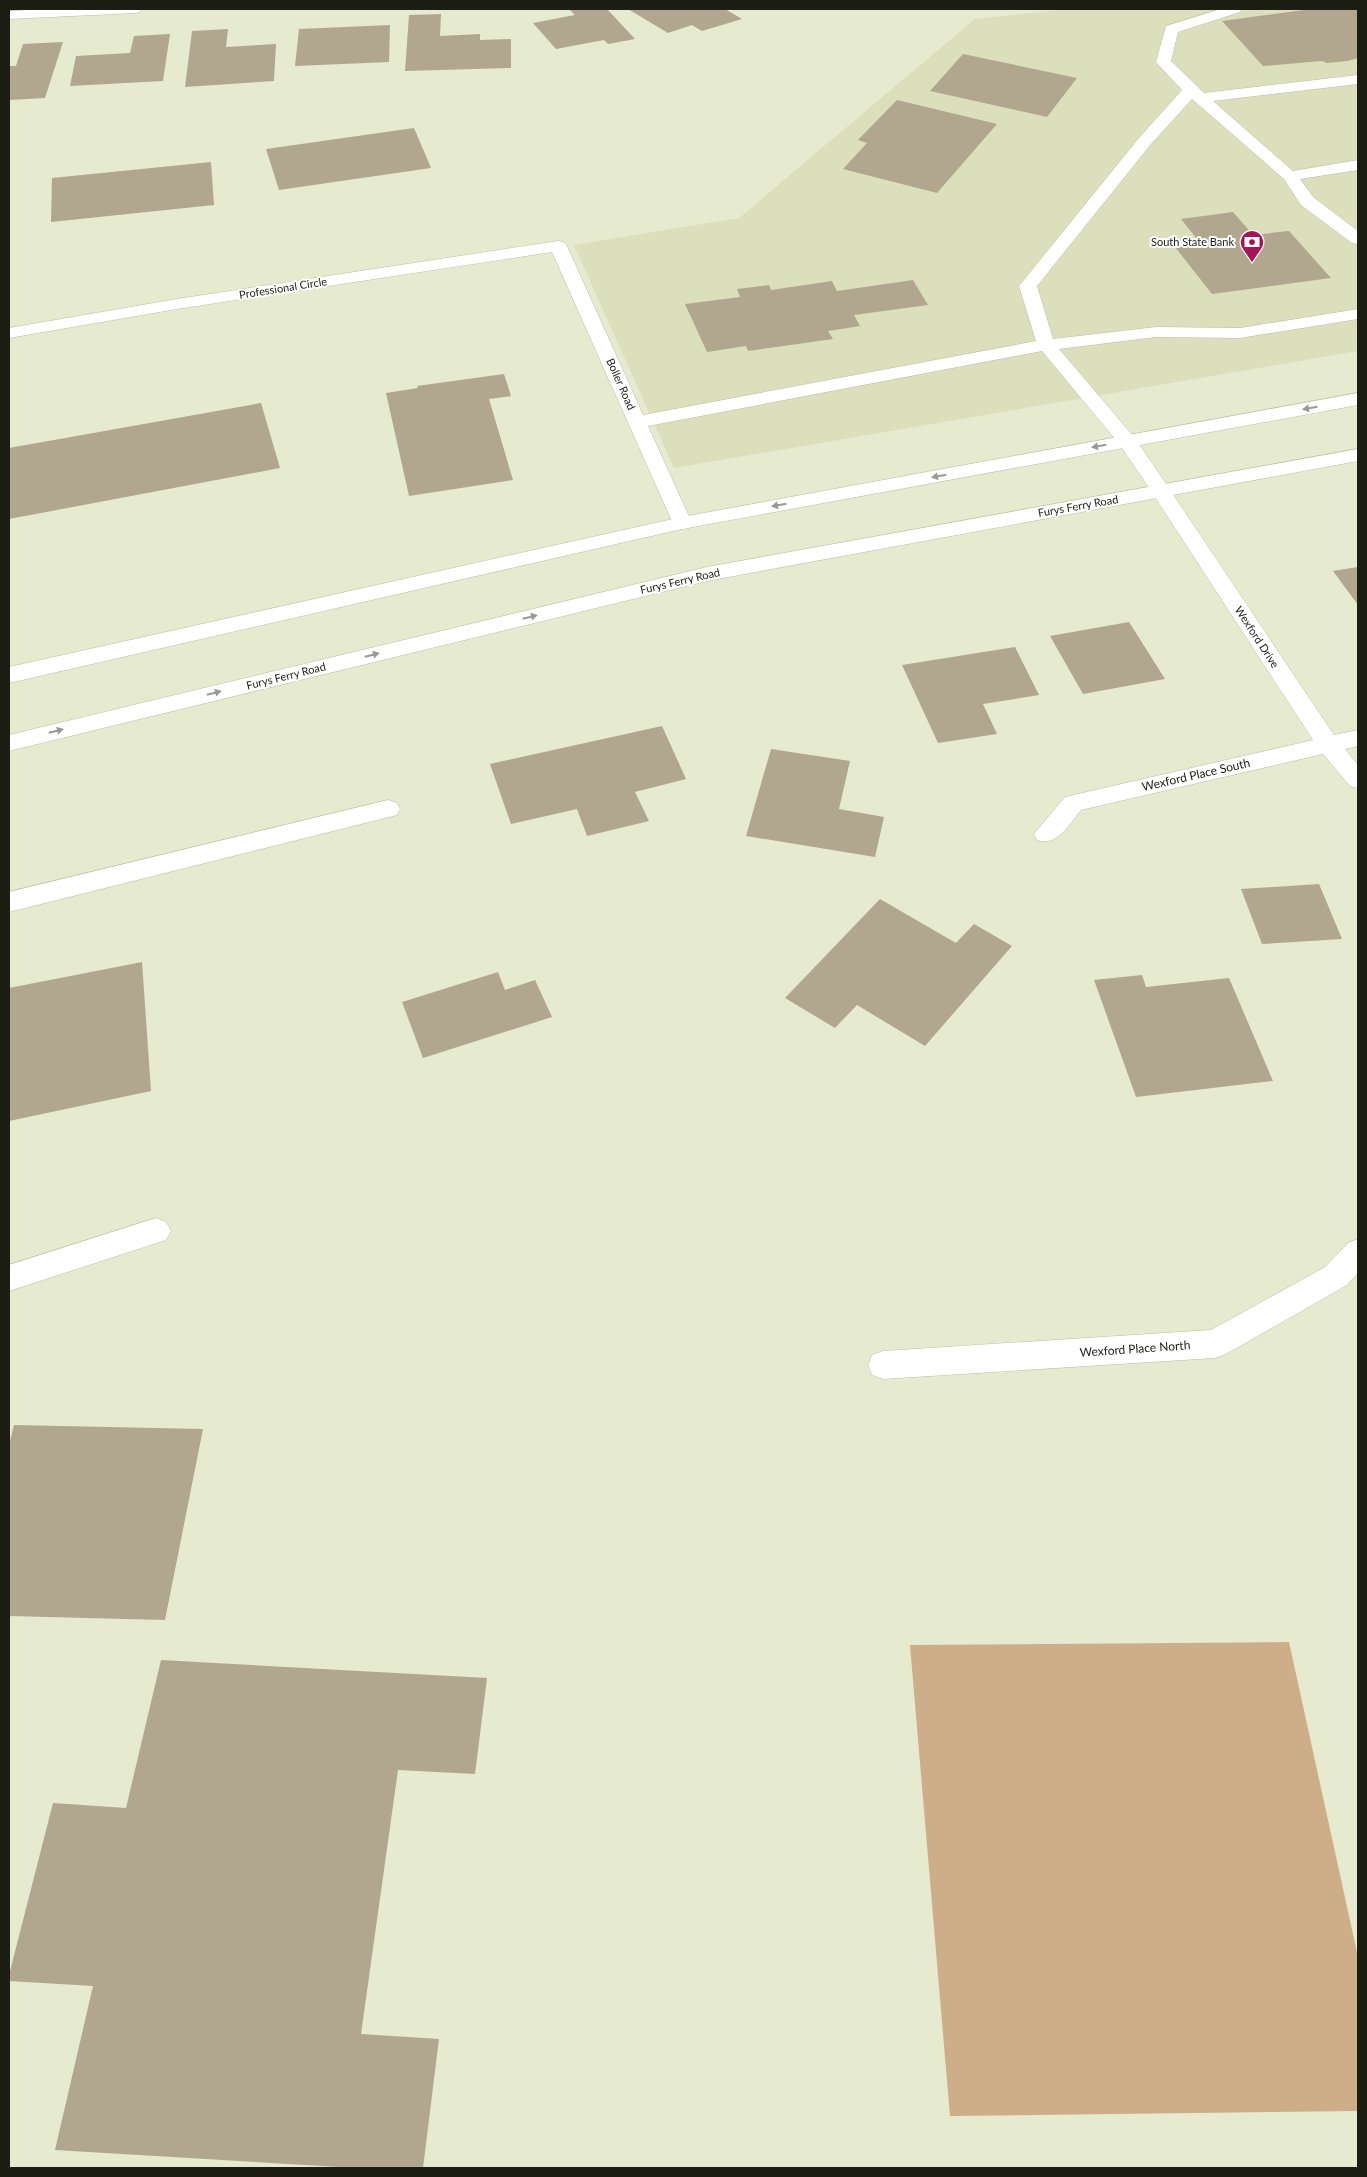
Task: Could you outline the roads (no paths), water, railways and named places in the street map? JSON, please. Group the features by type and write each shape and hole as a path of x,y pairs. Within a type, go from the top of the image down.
{"main road":[{"path":"9,15 135,9"},
{"path":"1235,9 1171,29 1163,62 1196,94 1290,176 1307,201 1358,239"},
{"path":"1046,345 1028,286 1145,141 1196,94 1358,79"},
{"path":"1290,176 1358,165"},
{"name":"Professional Circle","path":"9,333 176,304 558,246"},
{"name":"Boller Road","path":"558,246 682,523"},
{"path":"638,422 1046,345 1156,332 1240,333 1358,314"},
{"name":"Wexford Drive","path":"1046,345 1127,441 1328,745 1358,780"},
{"path":"9,675 682,523 1358,399"},
{"name":"Furys Ferry Road","path":"9,743 707,574 1358,455"},
{"name":"Wexford Place South","path":"1046,834 1073,802 1358,738"},
{"path":"9,902 388,809"},
{"path":"9,1278 156,1231"},
{"name":"Wexford Place North","path":"884,1366 1214,1344 1336,1276 1358,1252"}],"place":[{"name":"South State Bank","path":"1252,263"}]}
